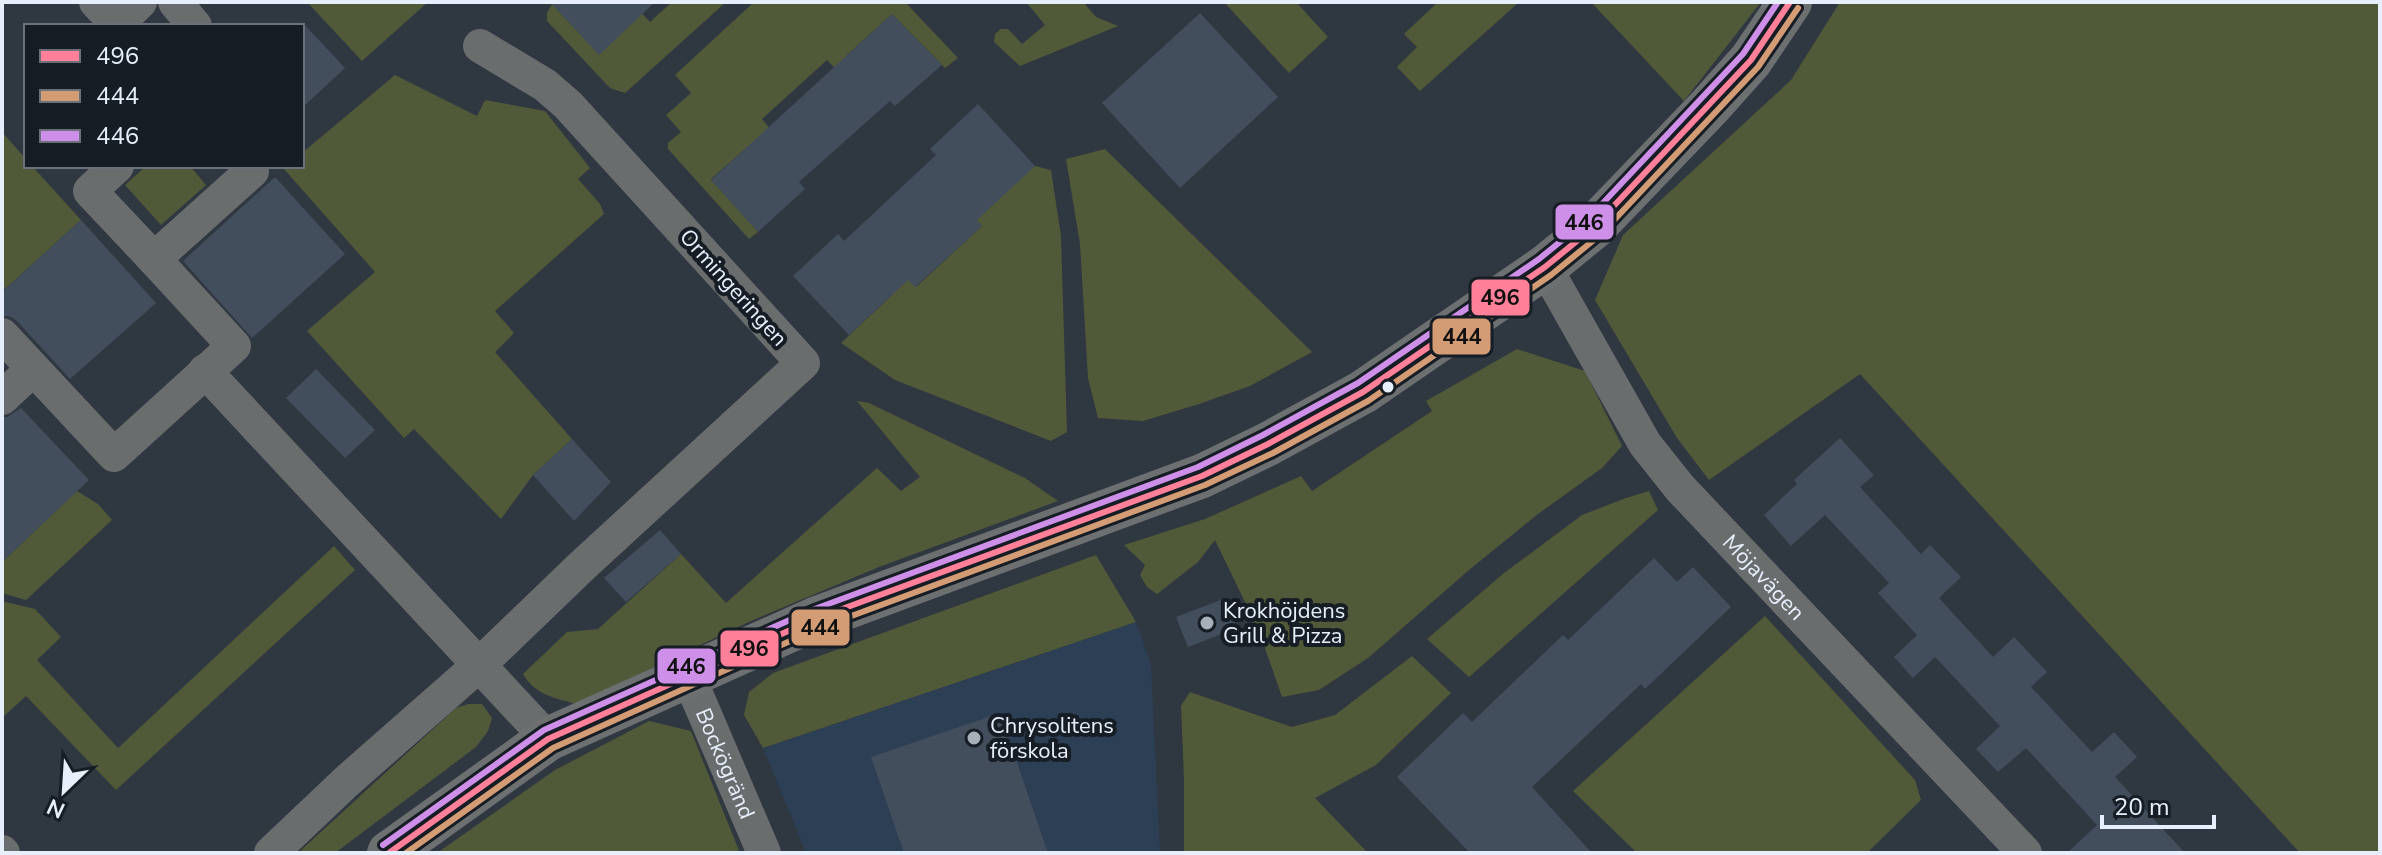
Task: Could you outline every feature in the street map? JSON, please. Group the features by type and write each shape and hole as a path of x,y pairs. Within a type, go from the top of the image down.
{"street":[{"path":"175,2 193,24"},
{"path":"389,853 548,739 815,619 1215,469 1363,392 1545,267 1604,217 1751,60 1787,6"},
{"name":"Ormingeringen","path":"271,853 357,772 479,665 736,422 803,363 568,105 545,85 480,46"},
{"path":"2,335 114,455 234,346 90,191 115,168"},
{"path":"154,259 252,171 250,168"},
{"name":"Möjavägen","path":"1545,267 1645,444 1680,488 2025,853"},
{"path":"2,398 33,369"},
{"path":"205,371 548,739"},
{"name":"Bockögränd","path":"688,675 764,853"}],"shaded area":[{"name":"Chrysolitens förskola","path":"1136,622 1151,664 1160,853 806,853 763,748"}],"green space":[{"path":"307,2 428,2 362,61"},
{"path":"631,2 650,22 672,2 726,2 625,93 610,88 547,21 547,13 552,4 599,54"},
{"path":"754,2 905,2 958,58 945,68 892,14 847,55 853,63 841,74 827,60 762,119 776,136 753,142 711,179 758,232 749,239 668,149 668,143 681,132 666,115 691,93 675,75"},
{"path":"1026,2 1083,2 1096,17 1118,26 1020,66 994,42 995,34 1001,29 1008,29 1022,44 1045,25"},
{"path":"1224,2 1296,2 1328,37 1289,73"},
{"path":"1438,2 1519,2 1420,91 1397,67 1417,47 1404,34"},
{"path":"1591,2 1761,2 1684,101"},
{"path":"1840,2 2380,2 2380,853 2300,853 1860,374 1709,480 1677,438 1595,300 1623,235 1791,80"},
{"path":"395,75 477,116 485,100 545,111 590,168 578,179 600,204 604,214 495,311 514,333 495,352 572,439 533,475 501,519 414,429 404,438 307,331 375,272 284,169 304,168 304,151"},
{"path":"2,132 24,157 24,168 34,168 81,220 5,289 2,287"},
{"path":"1105,149 1312,352 1250,386 1199,404 1143,421 1098,418 1088,378 1080,244 1066,159"},
{"path":"1035,166 1051,170 1061,236 1067,432 1051,441 895,380 841,343 892,295 899,270 916,287 982,226 968,211"},
{"path":"144,168 192,168 206,185 161,225 125,185"},
{"path":"1517,349 1585,371 1622,446 1602,468 1538,514 1469,570 1368,658 1319,690 1282,697 1259,631 1215,540 1198,562 1157,594 1147,587 1140,575 1145,565 1124,545 1205,519 1301,476 1312,491 1432,411 1426,401"},
{"path":"857,401 869,403 1025,478 1058,501 879,567 751,621 576,704 546,695 533,687 523,674 567,632 598,629 681,554 726,603 877,468 901,491 920,477"},
{"path":"77,491 98,504 112,520 26,600 2,593 2,562"},
{"path":"1649,491 1658,510 1469,677 1427,639 1504,573 1582,515"},
{"path":"334,546 355,570 116,790 26,696 2,718 2,601 35,609 61,637 37,660 118,748"},
{"path":"1096,555 1136,622 763,748 744,715 749,692 773,673"},
{"path":"1765,616 1915,780 1921,800 1867,853 1637,853 1573,791"},
{"path":"1412,656 1451,693 1376,765 1315,798 1368,853 1184,853 1181,706 1190,692 1292,727 1335,715"},
{"path":"482,704 492,718 488,731 476,747 335,853 298,853 456,708"},
{"path":"649,721 691,731 740,853 437,853 555,770"}],"building":[{"path":"550,2 655,2 599,55"},
{"path":"1200,13 1278,97 1180,188 1102,103"},
{"path":"892,14 942,65 895,106 890,101 799,182 805,189 758,232 711,180"},
{"path":"304,24 345,68 304,106"},
{"path":"978,104 1035,166 977,220 982,226 915,287 908,280 849,335 793,276 838,234 844,241 936,155 930,149"},
{"path":"275,177 345,254 252,338 183,261"},
{"path":"81,220 156,303 70,379 17,321 2,316 2,292"},
{"path":"316,369 375,430 345,458 286,398"},
{"path":"21,408 89,480 2,562 2,417"},
{"path":"1840,438 1874,475 1860,487 1921,554 1930,545 1961,577 1939,598 1993,657 2014,637 2047,672 2031,687 2092,752 2114,732 2137,757 2115,777 2185,853 2067,853 2097,825 2026,748 1998,772 1976,749 2000,726 1935,657 1913,678 1894,657 1917,635 1878,593 1889,583 1825,515 1791,546 1764,515 1797,484 1794,480"},
{"path":"572,439 611,482 574,521 533,475"},
{"path":"660,530 681,554 626,602 604,578"},
{"path":"1654,558 1677,582 1693,567 1731,607 1645,689 1641,684 1532,787 1592,853 1470,853 1397,777 1463,713 1472,722 1563,635 1568,640"},
{"name":"Krokhöjdens Grill & Pizza","path":"1226,598 1237,628 1188,647 1176,617"},
{"path":"1000,713 1048,853 904,853 871,757"}],"transit line":[{"name":"446","path":"383,845 544,730 812,610 1198,467 1358,383 1539,259 1587,220 1743,54 1778,2"},
{"name":"496","path":"389,853 548,739 815,619 1202,476 1363,392 1545,267 1594,227 1751,60 1790,2"},
{"name":"444","path":"406,853 553,748 819,628 1205,485 1273,453 1368,401 1551,275 1600,235 1758,67 1798,8"}],"place":[{"name":"Krokhöjdens Grill & Pizza","path":"1207,623"},
{"name":"Chrysolitens förskola","path":"974,738"}]}
